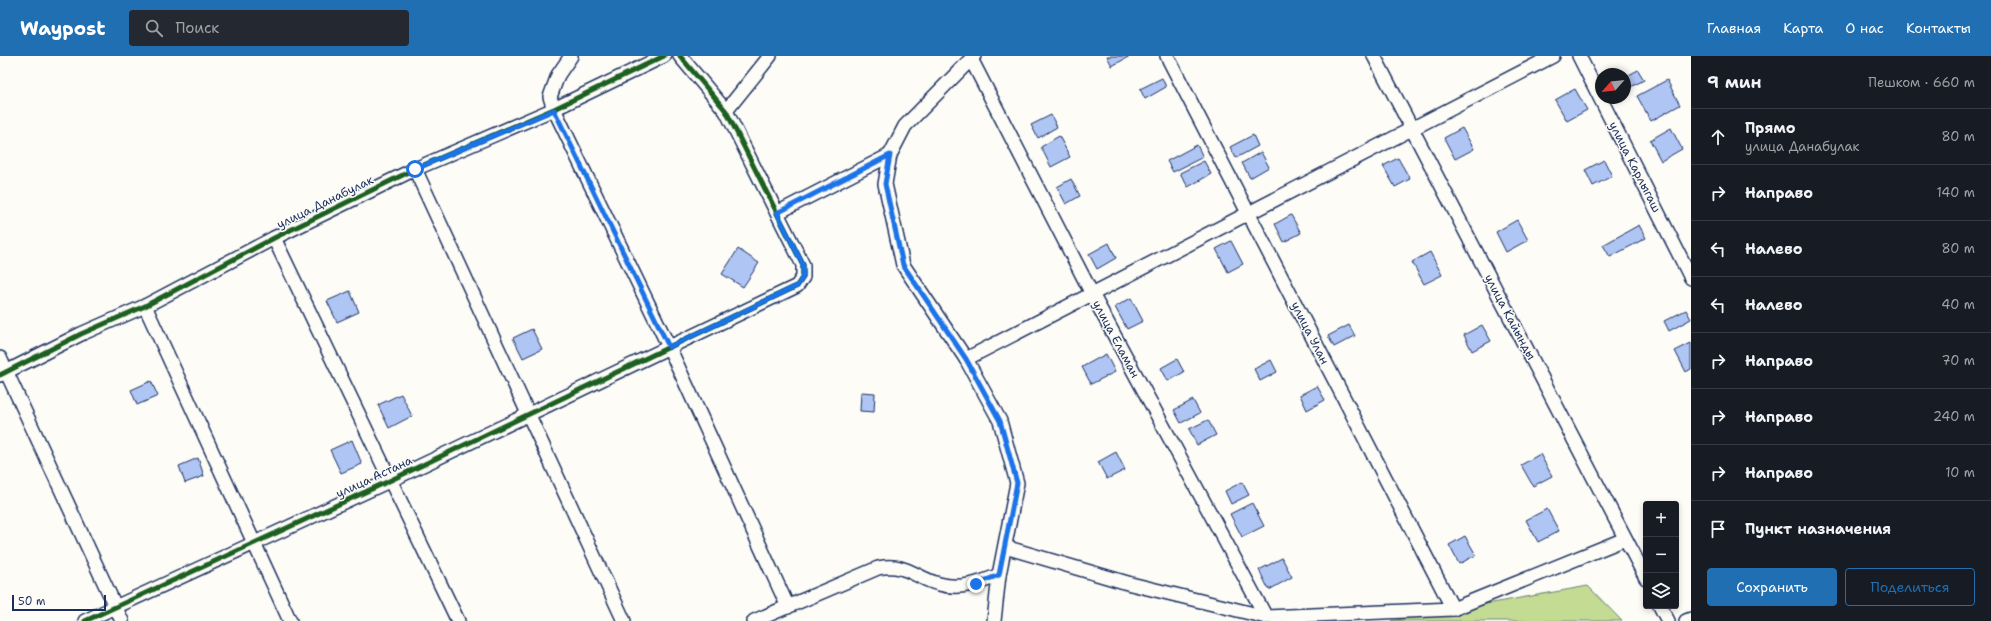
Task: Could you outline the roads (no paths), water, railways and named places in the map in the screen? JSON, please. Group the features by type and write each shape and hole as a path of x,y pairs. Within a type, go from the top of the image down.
{"street":[{"path":"571,56 558,75 550,97 554,110 669,347 788,608"},
{"name":"улица Данабулак","path":"3,373 81,334 145,306 274,238 415,169 554,110 664,56"},
{"name":"улица Астана","path":"85,621 389,481 797,286 803,277 803,265 726,111 680,56"},
{"path":"726,111 770,56"},
{"name":"улица Улан","path":"1167,56 1453,609"},
{"name":"улица Кайынды","path":"1374,56 1643,573"},
{"path":"966,359 1553,56"},
{"name":"улица Карлыгаш","path":"1579,56 1691,278"},
{"path":"972,57 905,126 890,155 885,184 903,265 966,359 1000,421 1017,483 999,575 994,621"},
{"name":"улица Еламан","path":"972,57 1092,294 1266,617"},
{"path":"777,213 890,155"},
{"path":"415,169 530,414 624,621"},
{"path":"274,238 389,481 458,621"},
{"path":"145,306 290,621"},
{"path":"0,358 3,373 122,621"},
{"path":"1005,547 1130,584 1266,617 1453,609 1625,539"},
{"path":"754,621 788,608 878,568 889,565 901,567 938,584 955,587 976,584 999,575"},
{"path":"1662,609 1668,621"},
{"path":"1686,621 1691,618"}]}
